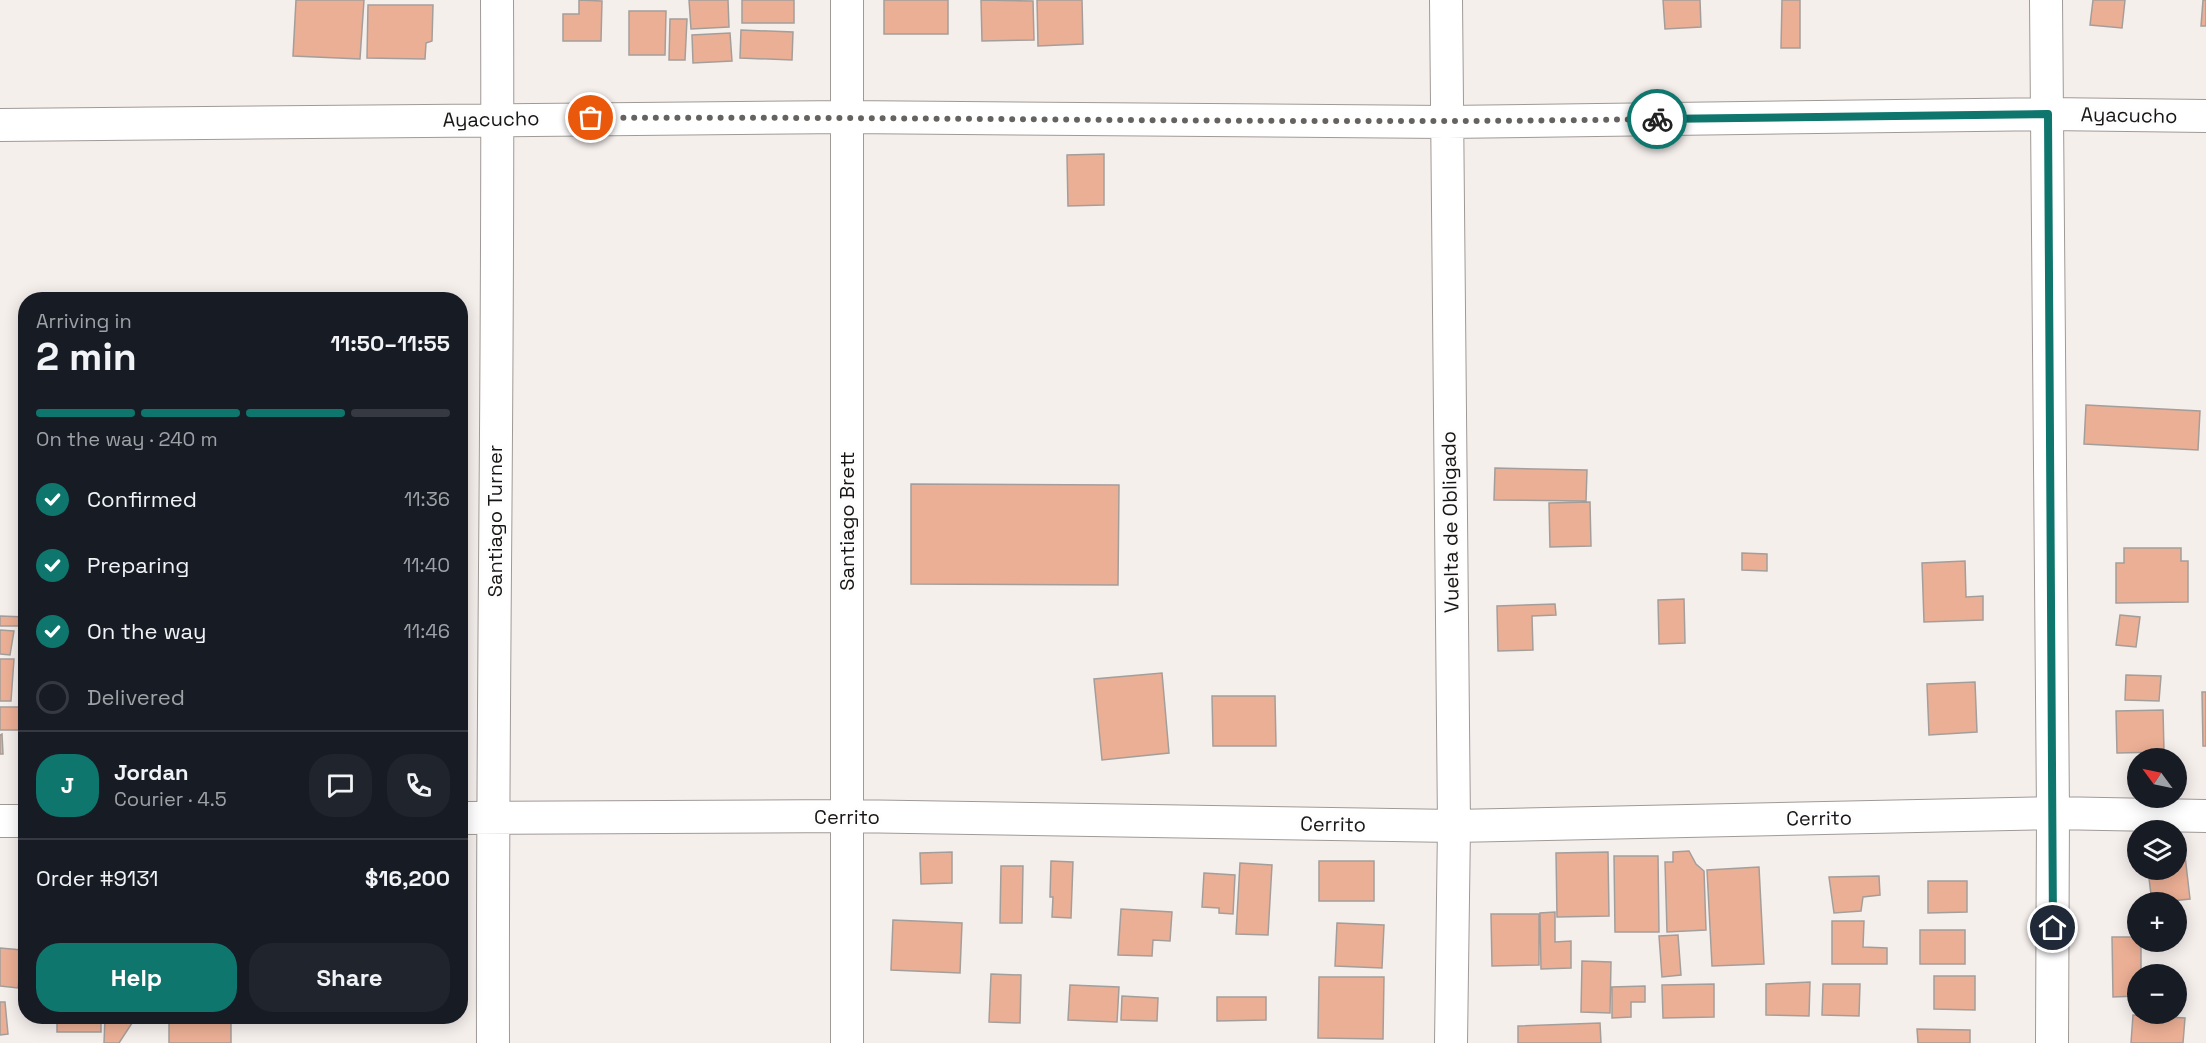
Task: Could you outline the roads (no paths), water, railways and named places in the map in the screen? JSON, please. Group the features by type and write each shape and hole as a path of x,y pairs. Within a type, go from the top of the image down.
{"street":[{"name":"Santiago Turner","path":"494,1043 497,0"},
{"name":"Santiago Brett","path":"846,0 847,1043"},
{"name":"Vuelta de Obligado","path":"1446,0 1454,825 1451,1043"},
{"path":"2046,0 2053,813 2052,1043"},
{"name":"Ayacucho","path":"0,125 498,118 847,117 1446,122 2048,114 2206,116"},
{"name":"Cerrito","path":"468,818 847,816 1454,825 2053,813 2206,816"},
{"path":"0,821 18,821"}]}
